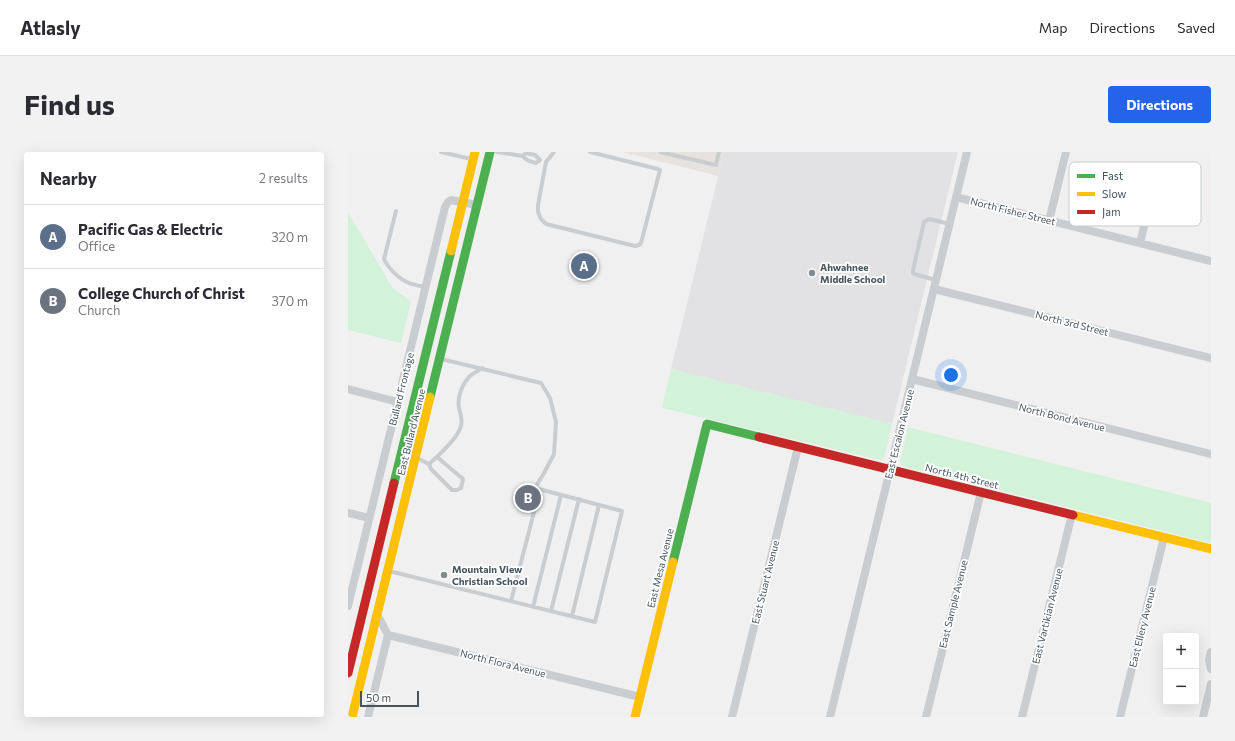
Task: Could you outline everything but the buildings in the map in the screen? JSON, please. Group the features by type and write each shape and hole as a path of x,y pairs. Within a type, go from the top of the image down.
{"main road":[{"name":"East Bullard Avenue","path":"352,717 490,152"},
{"name":"East Bullard Avenue","path":"348,672 352,636 421,374 474,156"},
{"path":"416,457 412,455 410,448 420,405 421,374"},
{"name":"North 4th Street","path":"707,424 1211,549"},
{"name":"East Mesa Avenue","path":"635,717 707,424"}],"street":[{"name":"East Escalon Avenue","path":"830,717 967,152"},
{"path":"1048,220 1066,152"},
{"name":"North Fisher Street","path":"956,197 1069,225"},
{"name":"Bullard Frontage","path":"348,606 446,204 451,200 477,205"},
{"name":"North Fisher Street","path":"1072,226 1211,261"},
{"path":"1140,243 1144,226"},
{"name":"North 3rd Street","path":"935,285 1211,358"},
{"name":"North Bond Avenue","path":"912,379 1211,454"},
{"path":"348,389 398,402"},
{"name":"East Stuart Avenue","path":"732,717 798,447"},
{"name":"East Sample Avenue","path":"926,717 981,492"},
{"path":"348,513 369,518"},
{"name":"East Vartikian Avenue","path":"1022,717 1072,514"},
{"name":"East Ellery Avenue","path":"1120,717 1164,537"},
{"path":"368,717 388,635 377,614"},
{"name":"North Flora Avenue","path":"388,635 640,697"},
{"path":"352,636 371,640"},
{"path":"1211,652 1209,660 1211,669"},
{"path":"1203,717 1211,684"}],"lane":[{"path":"441,152 474,156"},
{"path":"497,152 523,156 530,162 536,163 540,160"},
{"path":"554,152 546,162 538,205 538,212 541,219 546,224 635,246 642,244 660,170 590,152"},
{"path":"660,152 716,165 719,152"},
{"path":"523,156 526,153 532,154 540,160 546,162"},
{"path":"396,211 384,259 387,266 409,283 426,287"},
{"path":"935,285 914,273 924,222 929,219 950,224"},
{"path":"388,571 595,622 608,570 622,511 535,488 554,454 556,422 550,398 541,383 440,358"},
{"path":"429,464 457,435 462,420 459,406 462,387 470,377 482,368"},
{"path":"416,457 429,464 430,469 452,490 461,488 463,479 437,457"},
{"path":"511,601 540,489"},
{"path":"533,607 561,494"},
{"path":"551,611 579,499"},
{"path":"572,616 599,505"}],"shaded area":[{"path":"623,152 724,152 718,176"},
{"name":"Ahwahnee Middle School","path":"724,152 958,152 892,424 671,369"}],"green space":[{"path":"348,212 392,287 411,302 401,343 348,330"},
{"path":"671,369 892,424 884,458 880,460 662,408"},
{"path":"908,427 1211,503 1211,543 902,466 900,462"}],"traffic: fast":[{"path":"430,397 490,152"},
{"path":"394,483 451,251"},
{"path":"673,562 707,424 759,437"}],"traffic: slow":[{"path":"451,251 475,152"},
{"path":"352,717 430,397"},
{"path":"1073,515 1211,549"},
{"path":"635,717 673,562"}],"traffic: jam":[{"path":"759,437 1073,515"},
{"path":"348,673 394,483"}],"place":[{"name":"Pacific Gas & Electric","path":"584,266"},
{"name":"Ahwahnee Middle School","path":"812,273"},
{"name":"College Church of Christ","path":"528,498"},
{"name":"Mountain View Christian School","path":"444,575"}]}
